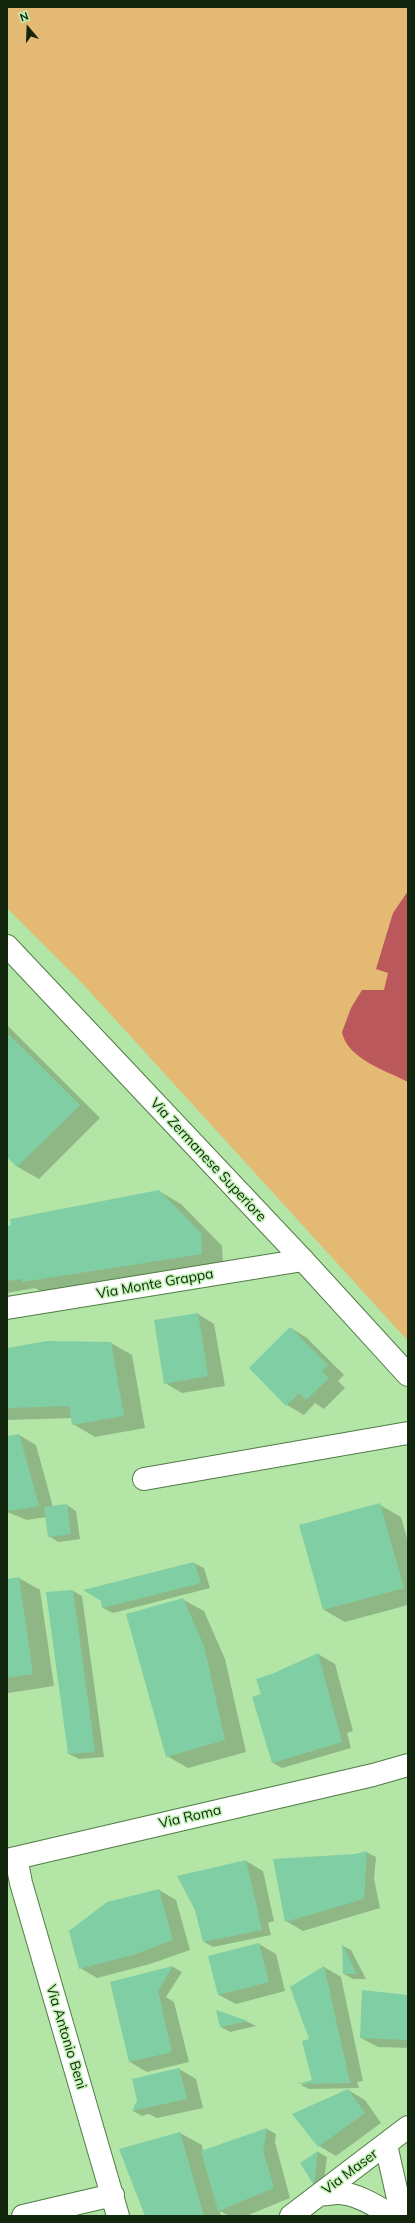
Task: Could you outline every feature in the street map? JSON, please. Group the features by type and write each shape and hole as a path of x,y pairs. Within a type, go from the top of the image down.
{"street":[{"name":"Via Zermanese Superiore","path":"7,946 303,1260 408,1375"},
{"name":"Via Monte Grappa","path":"7,1308 303,1260"},
{"path":"144,1479 408,1434"},
{"name":"Via Roma","path":"11,1859 373,1775 408,1765"},
{"name":"Via Roma","path":"373,1775 408,1770"},
{"name":"Via Antonio Beni","path":"11,1859 20,1883 115,2206"},
{"name":"Via Maser","path":"291,2216 386,2145 408,2126"},
{"path":"386,2145 402,2216"},
{"path":"319,2195 338,2192 349,2195 374,2204 393,2216"},
{"path":"23,2216 115,2206"}],"shaded area":[{"path":"7,7 408,7 408,1341 82,983 7,908"},
{"path":"408,891 408,1082 360,1057 351,1050 345,1041 342,1032 351,1008 362,990 384,990 388,973 376,969 393,913"}],"building":[{"path":"7,1033 80,1105 17,1167 7,1157"},
{"path":"159,1190 201,1233 202,1254 22,1282 22,1279 7,1281 7,1226 11,1225 10,1219"},
{"path":"198,1313 208,1376 164,1384 154,1320"},
{"path":"290,1327 328,1365 322,1371 329,1378 306,1400 299,1393 286,1406 249,1368"},
{"path":"47,1341 111,1342 124,1416 72,1425 69,1406 7,1408 7,1348"},
{"path":"19,1434 39,1506 9,1511 7,1510 7,1436"},
{"path":"380,1503 404,1588 323,1610 299,1525"},
{"path":"67,1504 71,1534 48,1537 44,1507"},
{"path":"194,1562 201,1583 102,1608 101,1601 83,1590"},
{"path":"19,1577 33,1674 7,1678 7,1579"},
{"path":"73,1590 95,1752 68,1754 46,1592"},
{"path":"183,1598 204,1646 225,1740 166,1757 126,1614"},
{"path":"318,1653 342,1742 272,1763 252,1697 261,1694 256,1679 274,1673"},
{"path":"367,1851 364,1899 285,1922 273,1859 355,1854"},
{"path":"246,1860 262,1930 203,1942 195,1910 177,1876"},
{"path":"159,1889 173,1940 133,1955 79,1969 69,1931 107,1902"},
{"path":"259,1943 269,1982 218,1995 208,1956"},
{"path":"342,1944 357,1974 343,1974"},
{"path":"173,1966 158,1991 172,2052 129,2062 110,1982"},
{"path":"324,1966 350,2083 297,2084 312,2080 302,2041 309,2039 290,1987"},
{"path":"362,1990 408,1995 408,2040 360,2038"},
{"path":"216,2010 248,2021 220,2027"},
{"path":"179,2068 187,2099 132,2111 137,2100 132,2079"},
{"path":"348,2089 365,2113 318,2147 292,2114"},
{"path":"267,2128 263,2150 274,2188 218,2211 201,2151"},
{"path":"180,2132 204,2216 145,2216 119,2149"},
{"path":"318,2151 314,2185 300,2163"}]}
